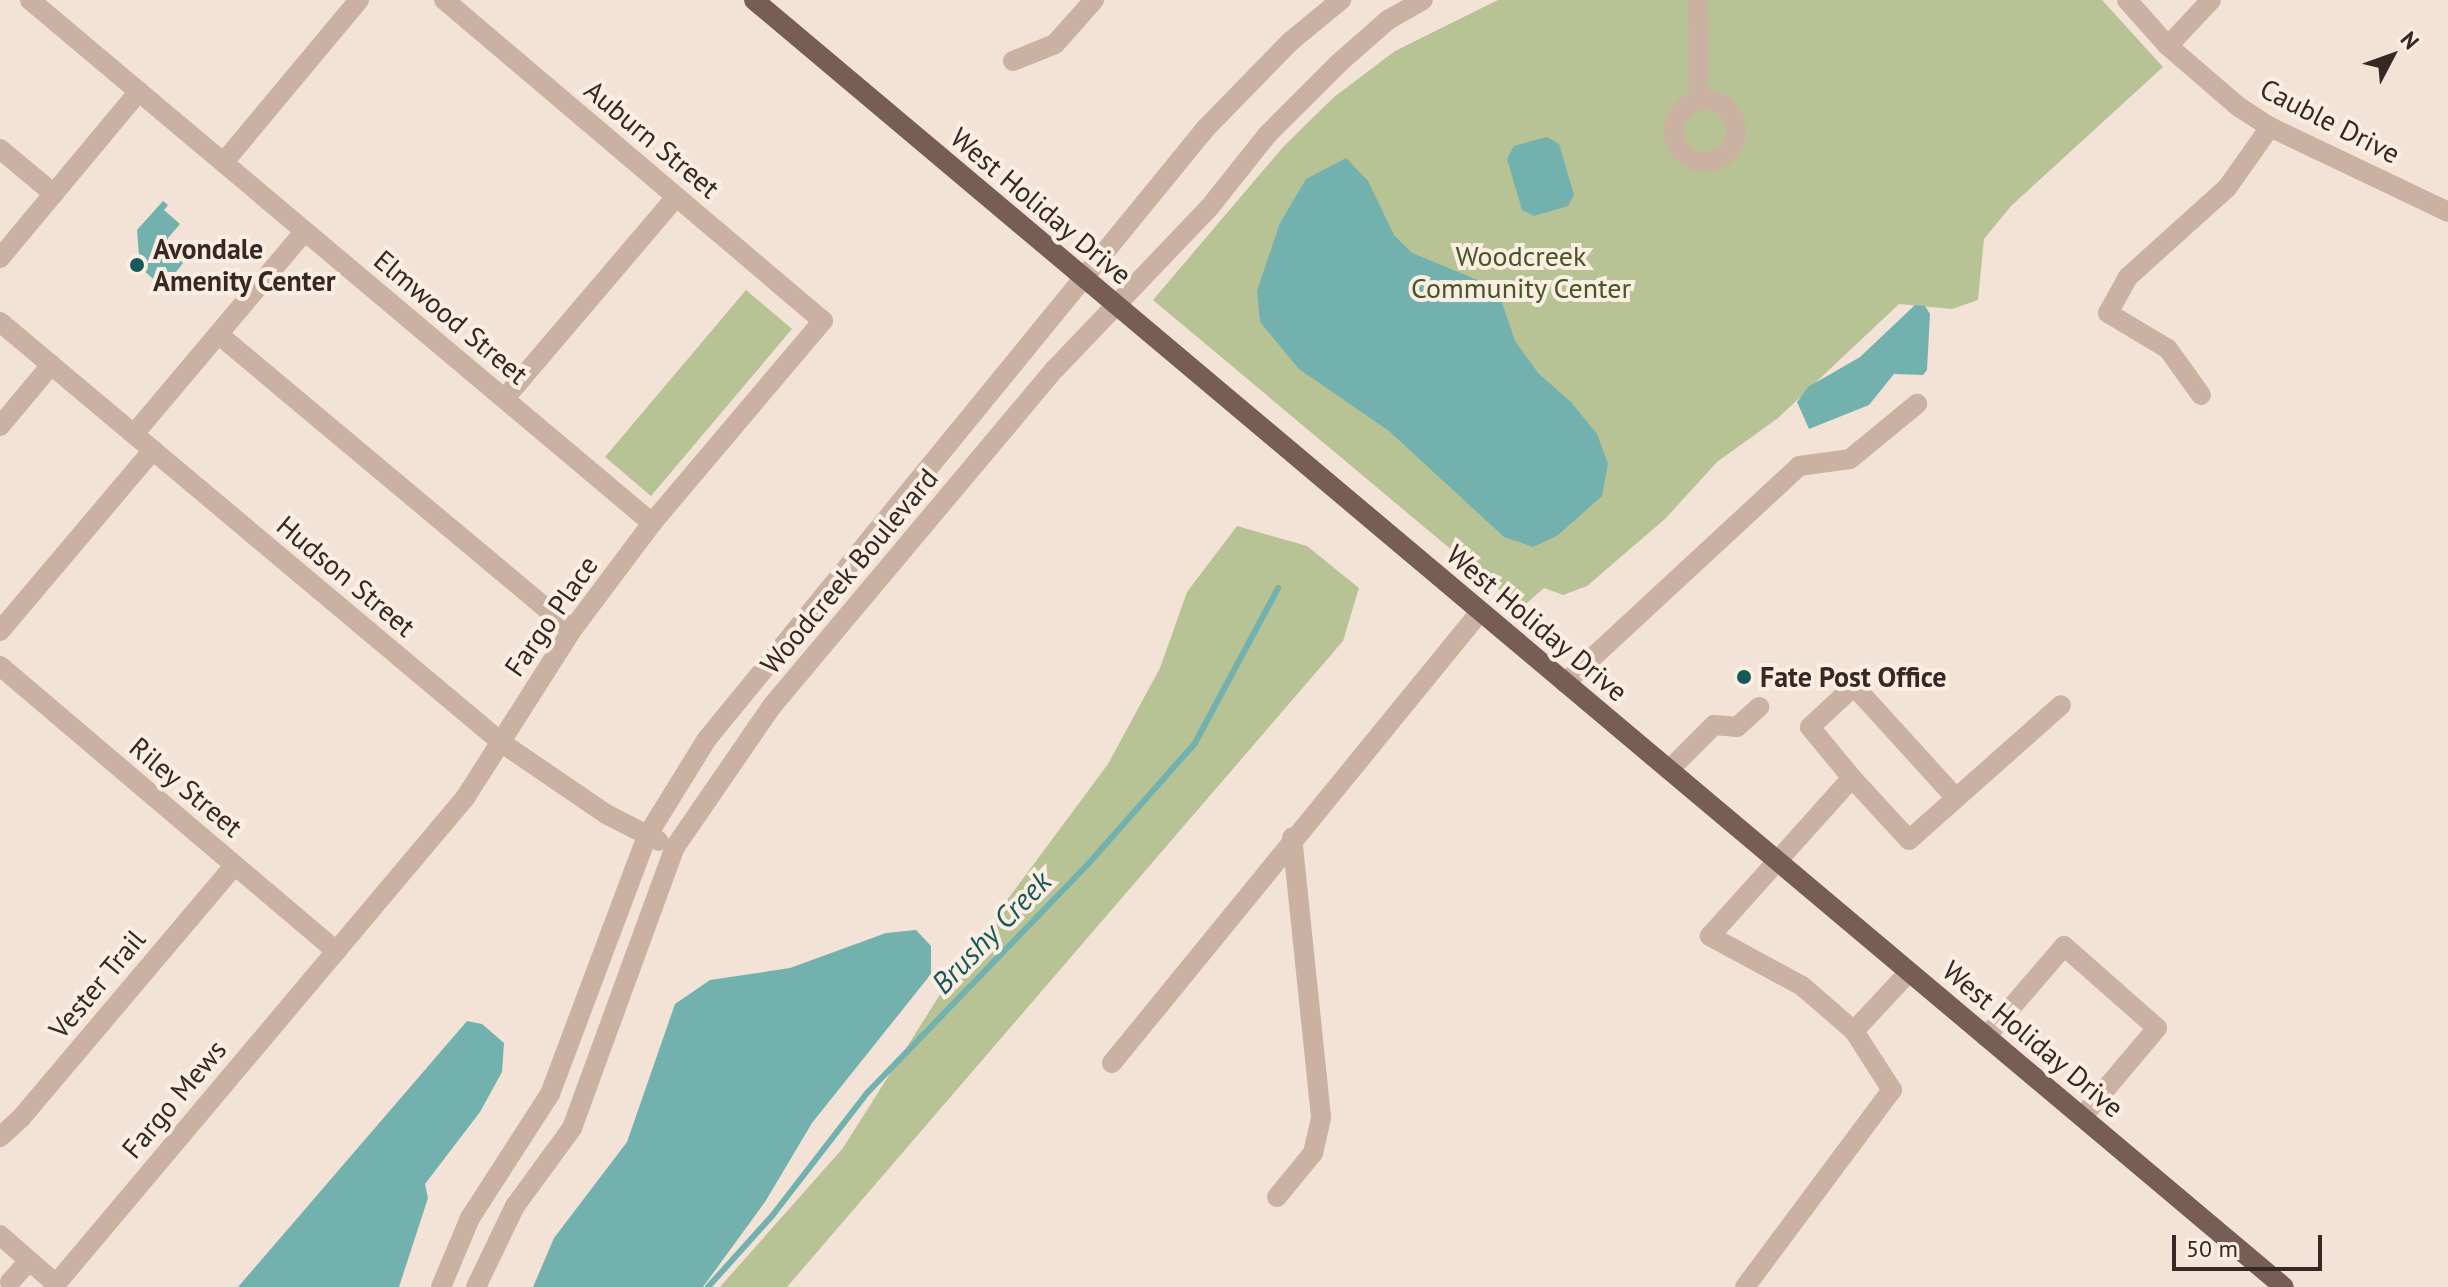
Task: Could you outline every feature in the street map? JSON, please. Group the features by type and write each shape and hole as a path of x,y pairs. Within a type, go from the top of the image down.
{"main road":[{"name":"West Holiday Drive","path":"754,0 2284,1287"}],"street":[{"name":"Elmwood Street","path":"30,0 652,523"},
{"path":"224,162 359,0"},
{"name":"Auburn Street","path":"444,0 823,321"},
{"path":"1013,61 1055,44 1094,0"},
{"name":"Woodcreek Boulevard","path":"441,1287 470,1218 550,1094 647,836 707,739 1081,276 1253,78 1341,0"},
{"name":"Woodcreek Boulevard","path":"476,1287 515,1206 572,1128 675,847 772,706 1113,304 1209,208 1267,135 1339,63 1388,20 1423,0"},
{"path":"1698,0 1699,101"},
{"name":"Cauble Drive","path":"2127,0 2168,46 2270,127 2448,212"},
{"path":"2168,46 2211,0"},
{"path":"0,258 139,91"},
{"path":"2201,395 2192,376 2168,349 2108,313 2128,277 2227,188 2270,127"},
{"path":"0,149 54,194"},
{"path":"505,398 676,197"},
{"path":"134,434 305,231"},
{"name":"Fargo Place","path":"336,951 465,798 572,630 652,523 823,321"},
{"name":"Hudson Street","path":"0,322 502,743 647,836 675,847"},
{"path":"218,334 572,630"},
{"path":"0,426 51,365"},
{"path":"1565,683 1799,466 1850,459 1917,404"},
{"path":"0,631 153,450"},
{"path":"1112,1063 1292,838 1480,612"},
{"name":"Riley Street","path":"0,666 336,951"},
{"path":"1956,798 1854,686 1810,727 1909,840 2061,705"},
{"path":"1669,770 1714,725 1737,727 1759,707"},
{"path":"1745,1287 1892,1090 1854,1031 1802,986 1710,936 1852,778"},
{"path":"1277,1197 1313,1153 1321,1117 1292,838"},
{"name":"Vester Trail","path":"0,1137 21,1118 235,865"},
{"path":"1986,1037 2064,946 2157,1028 2082,1117"},
{"name":"Fargo Mews","path":"29,1261 56,1284 336,951"},
{"path":"1854,1031 1909,972"},
{"path":"0,1235 29,1261 10,1282"}],"green space":[{"name":"Woodcreek Community Center","path":"1498,0 2102,0 2163,67 2011,206 1984,239 1978,300 1952,309 1899,304 1778,418 1717,462 1665,519 1587,586 1563,595 1544,588 1521,608 1153,300 1284,146 1334,97 1395,51"},
{"path":"746,290 792,329 651,496 605,457"},
{"path":"1237,526 1307,546 1359,588 1343,641 787,1287 720,1287 843,1148 958,966 1108,764 1160,668 1187,592"}],"water":[{"path":"1547,137 1559,144 1574,195 1568,206 1534,216 1522,210 1507,159 1514,146"},
{"path":"1346,158 1368,181 1394,235 1412,253 1485,283 1501,300 1515,341 1539,374 1571,402 1597,434 1608,464 1602,496 1557,536 1533,547 1504,537 1389,431 1299,369 1260,322 1257,291 1280,223 1306,179"},
{"path":"163,201 168,205 164,210 180,224 168,238 169,251 183,263 176,272 181,277 177,282 171,277 162,287 140,267 137,230"},
{"path":"1915,305 1925,306 1930,314 1927,370 1923,375 1894,374 1869,405 1809,429 1797,402 1808,387 1860,357"},
{"path":"916,930 931,946 931,974 812,1123 765,1202 703,1287 533,1287 554,1238 627,1142 675,1004 710,980 790,968 886,933"},
{"path":"467,1021 482,1024 504,1043 502,1072 480,1112 425,1184 428,1198 399,1287 238,1287"}],"waterway":[{"name":"Brushy Creek","path":"708,1287 772,1216 868,1092 1089,863 1195,743 1278,588"}],"place":[{"name":"Avondale Amenity Center","path":"137,265"},
{"name":"Fate Post Office","path":"1744,677"}]}
